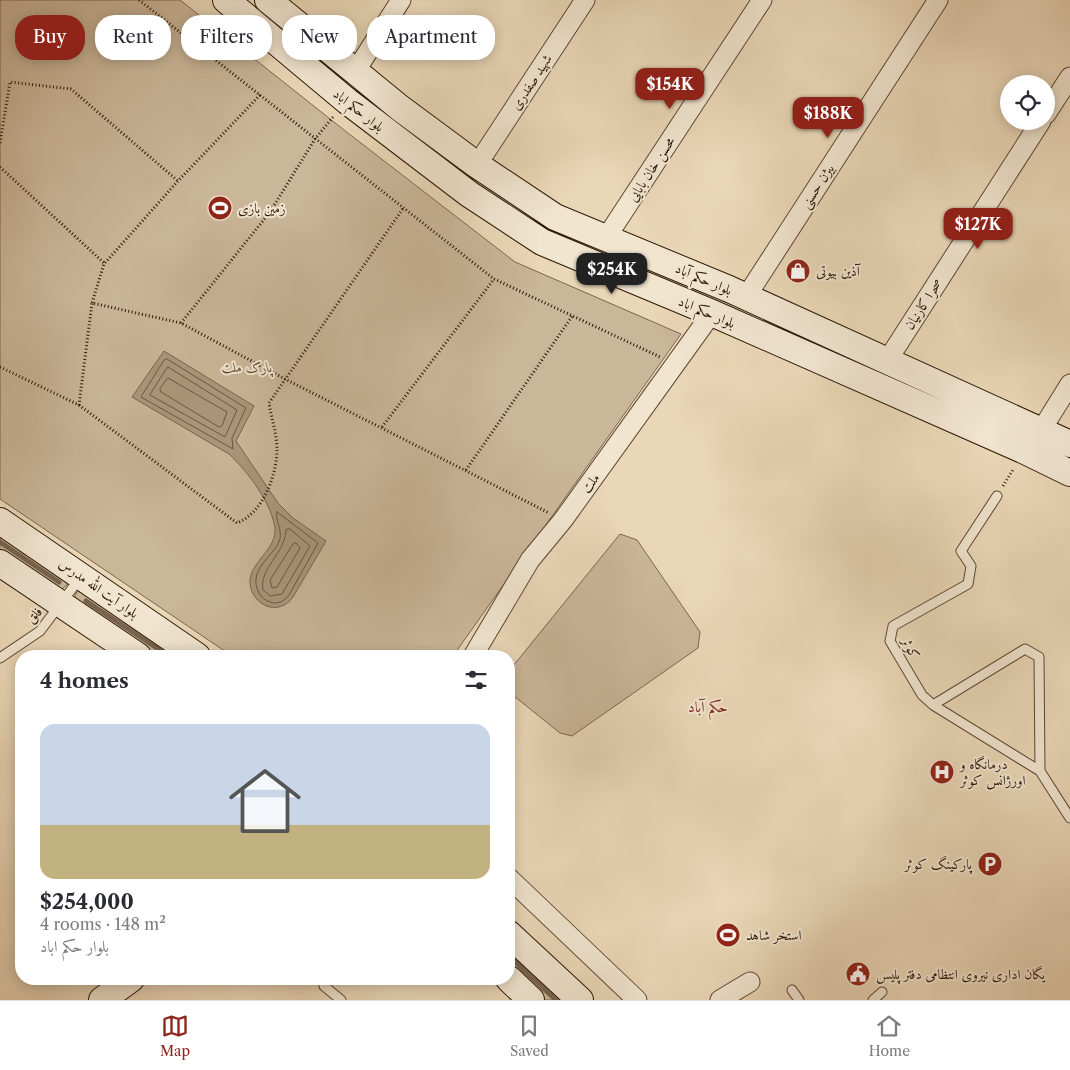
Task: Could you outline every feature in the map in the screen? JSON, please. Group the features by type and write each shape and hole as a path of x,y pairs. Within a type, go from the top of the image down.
{"main road":[{"name":"بلوار حکم اباد","path":"226,0 347,101 469,194 526,233 559,251 712,313 1025,451 1070,473"},
{"name":"بلوار حکم آباد","path":"268,0 355,72 477,165 555,217 746,297 1042,429 1070,444"},
{"name":"بلوار آیت الله مدرس","path":"0,521 188,650"},
{"path":"0,563 129,650"},
{"path":"515,940 580,1000"},
{"path":"515,984 532,1000"}],"street":[{"path":"355,72 401,0"},
{"name":"شهید صفدری","path":"477,165 585,0"},
{"name":"محسن خان بابایی","path":"606,238 762,0"},
{"name":"بیژن حسنی","path":"746,297 938,0"},
{"path":"1055,100 1070,77"},
{"name":"صحرا کارنیان","path":"887,361 1036,130"},
{"name":"ملت","path":"477,650 530,560 563,520 712,313"},
{"path":"1042,429 1070,384"},
{"path":"515,884 637,1000"},
{"path":"720,1000 750,982"}],"lane":[{"name":"کوثر","path":"997,496 961,551 971,566 968,584 893,626 890,641 922,695 933,705 1040,771 1070,818"},
{"name":"فلق","path":"0,658 40,631 81,576"},
{"path":"933,705 1025,649 1039,656 1040,771"},
{"path":"325,985 340,1000"},
{"path":"792,990 799,1000"},
{"path":"874,1000 882,992"}],"path":[{"path":"139,0 494,279 677,364"},
{"path":"0,143 10,82 71,89 178,181"},
{"path":"79,405 92,303 104,264 178,181 260,95"},
{"path":"181,323 270,212 315,139 338,110"},
{"path":"0,167 104,264"},
{"path":"0,367 79,405 237,523 249,518 271,484 277,448 269,403 404,207"},
{"path":"382,428 494,279"},
{"path":"92,303 181,323 285,379 563,520"},
{"path":"466,470 573,316"},
{"path":"997,496 1025,451"}],"green space":[{"name":"پارک ملت","path":"0,0 180,0 199,15 181,15 181,60 256,60 515,262 681,334 457,650 223,650 0,499"},
{"path":"0,521 69,580 67,585 58,592 0,563"},
{"path":"620,534 637,540 700,632 698,648 572,736 560,733 515,697 515,664"},
{"path":"82,588 187,650 131,650 73,602 76,593"},
{"path":"515,940 580,1000 531,1000 515,985"}],"water":[{"path":"164,351 254,406 236,441 278,503 293,518 326,541 293,597 281,606 267,606 261,603 252,591 250,583 254,569 272,543 275,528 269,508 258,488 229,454 132,397"}],"waterway":[{"path":"0,542 59,582"},
{"path":"86,601 160,650"},
{"path":"515,962 556,1000"}],"place":[{"name":"زمین بازی","path":"220,208"},
{"name":"آذین بیوتی","path":"798,271"},
{"name":"درمانگاه و اورژانس کوثر","path":"942,772"},
{"name":"پارکینگ کوثر","path":"990,864"},
{"name":"استخر شاهد","path":"728,935"},
{"name":"یگان اداری نیروی انتظامی دفتر پلیس","path":"858,974"}],"district":[{"name":"حکم آباد","path":"708,707"}]}
